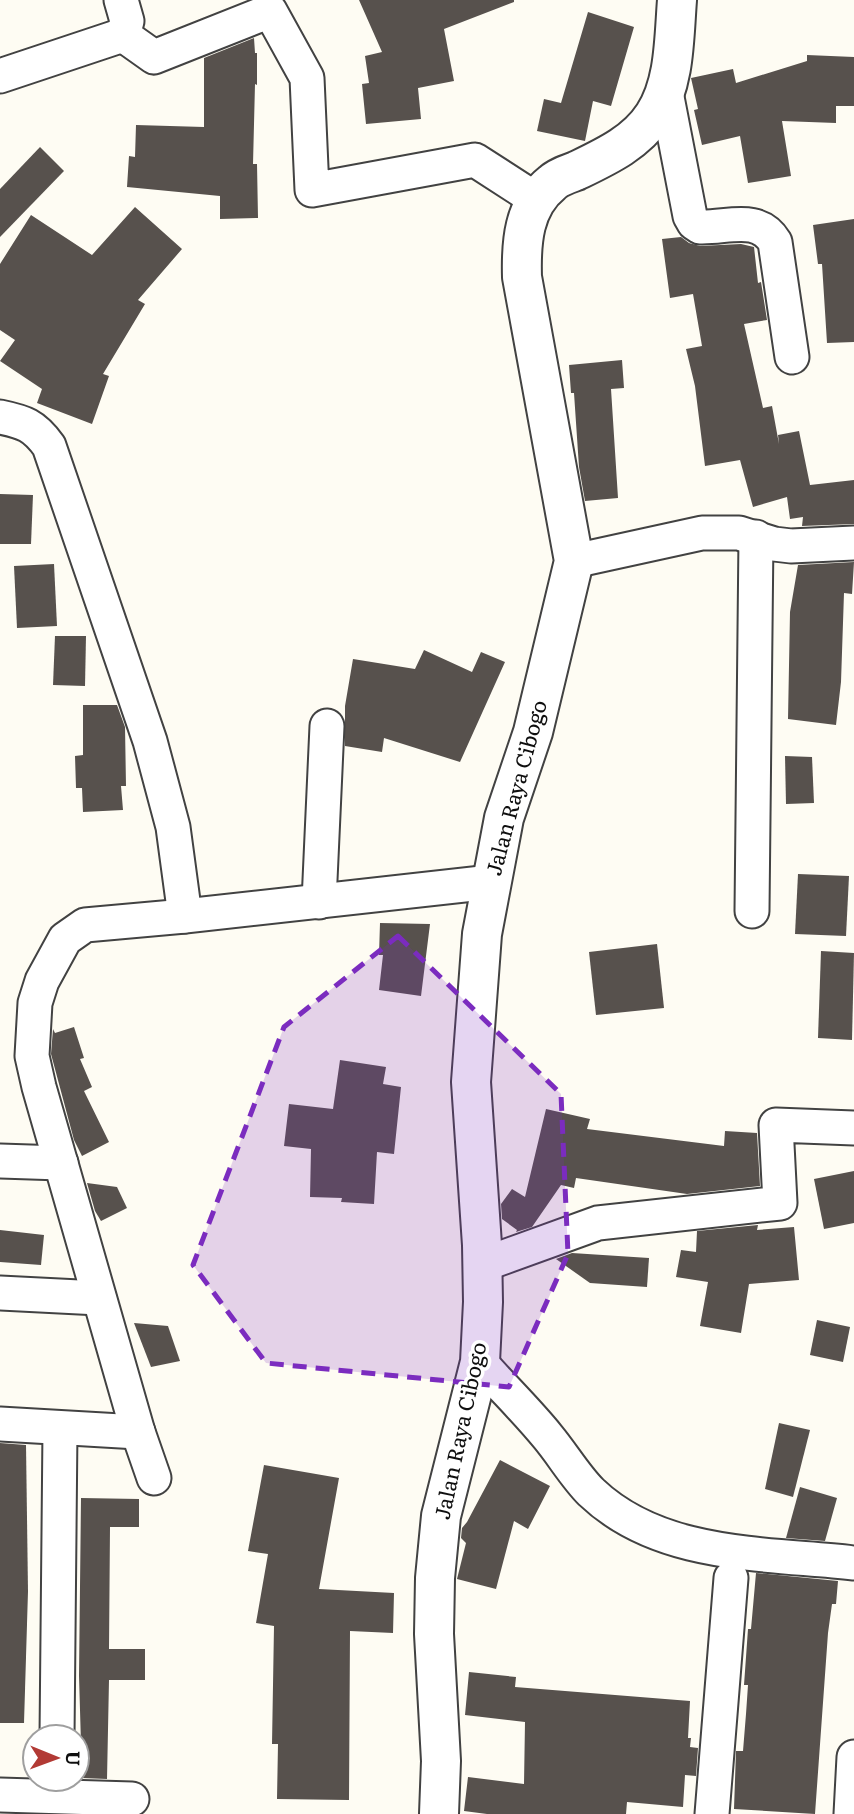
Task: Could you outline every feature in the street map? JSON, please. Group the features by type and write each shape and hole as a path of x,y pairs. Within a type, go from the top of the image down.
{"street":[{"path":"121,0 127,21 123,35"},
{"name":"Jalan Raya Cibogo","path":"439,1814 441,1762 434,1634 435,1578 441,1516 480,1362 482,1265 471,1082 482,934 504,818 533,732 574,561 522,277 521,246 526,220 537,200 552,182 612,154 635,137 653,117 666,92 677,0"},
{"path":"123,35 154,57 270,11 307,78 312,190 475,160 537,200"},
{"path":"0,76 123,35"},
{"path":"666,92 690,216 694,223 700,227 757,225 768,230 775,242 792,357"},
{"path":"0,417 37,429 49,446 150,741 173,827 185,916"},
{"path":"574,561 702,533 738,533 774,544 791,546 854,543"},
{"path":"752,911 756,537"},
{"path":"319,902 327,726"},
{"path":"154,1478 99,1298 32,1056 35,1003 53,958 65,939 85,925 491,882"},
{"path":"482,1265 598,1223 780,1203 776,1125 854,1128"},
{"path":"0,1161 61,1163"},
{"path":"0,1293 99,1298"},
{"path":"480,1362 548,1436 590,1490 614,1510 637,1524 670,1538 733,1552 854,1563"},
{"path":"0,1424 138,1432"},
{"path":"57,1723 60,1429"},
{"path":"712,1814 731,1578"},
{"path":"851,1814 854,1757"},
{"path":"0,1795 21,1792"},
{"path":"91,1793 132,1799"}],"highlighted area":[{"path":"398,936 561,1094 568,1254 509,1387 266,1363 193,1265 284,1027"}],"building":[{"path":"359,0 514,2 444,29 454,81 418,88 421,119 366,124 362,84 369,83 365,56 382,52"},
{"path":"588,12 634,27 611,106 593,101 585,141 537,131 544,99 561,103"},
{"path":"254,38 257,85 255,84 253,164 257,164 258,218 220,219 220,196 127,187 129,156 135,157 136,125 204,127 204,58"},
{"path":"807,55 854,57 854,106 836,106 836,123 782,121 791,176 748,183 740,136 702,145 694,110 698,109 691,78 733,69 736,83 807,61"},
{"path":"40,147 64,171 0,237 0,189"},
{"path":"135,207 182,249 138,300 145,304 103,374 109,376 92,424 37,403 42,389 0,361 15,340 0,330 0,264 31,215 92,255"},
{"path":"854,219 854,342 827,343 822,264 818,264 813,225"},
{"path":"681,237 700,246 741,244 754,247 758,283 761,282 767,320 744,324 763,408 772,406 779,444 778,435 799,431 810,485 854,480 854,524 802,526 803,517 790,519 787,497 753,507 740,460 705,466 695,386 686,349 702,346 693,294 670,298 662,239"},
{"path":"622,360 624,388 611,389 618,498 585,501 569,365"},
{"path":"0,494 33,495 31,544 0,544"},
{"path":"854,562 852,594 844,593 841,682 836,725 788,719 790,612 798,565"},
{"path":"54,564 57,626 17,628 14,566"},
{"path":"55,636 86,636 85,686 53,685"},
{"path":"424,650 472,672 481,652 505,662 460,762 384,738 382,752 345,746 345,706 353,659 415,669"},
{"path":"83,705 117,705 125,727 126,786 121,786 123,810 83,812 82,788 76,788 75,756 83,755"},
{"path":"785,756 812,757 814,803 786,804"},
{"path":"798,874 849,876 846,936 795,934"},
{"path":"380,923 430,924 421,996 379,990 383,955 379,955"},
{"path":"657,944 664,1008 596,1015 589,952"},
{"path":"821,951 854,953 852,1040 818,1038"},
{"path":"74,1027 84,1058 80,1059 92,1087 84,1091 109,1142 82,1156 74,1140 51,1054 53,1029 55,1033"},
{"path":"340,1060 386,1067 383,1084 401,1087 394,1154 377,1152 374,1204 341,1202 342,1198 310,1197 311,1149 284,1146 289,1104 333,1109"},
{"path":"546,1109 590,1119 587,1129 724,1146 725,1131 757,1133 760,1186 687,1194 576,1178 574,1188 561,1185 532,1227 516,1232 517,1230 502,1219 501,1204 512,1189 525,1197"},
{"path":"854,1171 854,1223 824,1229 814,1179"},
{"path":"87,1183 117,1187 127,1208 101,1221 95,1211"},
{"path":"758,1225 757,1230 794,1227 799,1280 749,1284 741,1333 700,1326 708,1282 676,1277 681,1250 696,1252 697,1231"},
{"path":"0,1230 44,1235 41,1265 0,1262"},
{"path":"572,1253 649,1258 647,1287 590,1283 556,1259"},
{"path":"817,1320 850,1327 843,1362 810,1355"},
{"path":"134,1323 168,1326 180,1361 151,1367"},
{"path":"779,1423 810,1430 793,1497 765,1489"},
{"path":"0,1443 26,1445 28,1591 24,1723 0,1723"},
{"path":"500,1460 550,1486 528,1529 514,1521 496,1589 457,1579 466,1543 461,1538 462,1528"},
{"path":"264,1465 339,1478 319,1589 394,1593 393,1633 350,1631 349,1800 277,1799 278,1744 272,1744 274,1626 256,1623 268,1554 248,1551"},
{"path":"800,1487 837,1498 825,1541 786,1538"},
{"path":"81,1498 139,1499 139,1527 110,1527 109,1649 145,1649 145,1680 109,1680 107,1779 91,1778 91,1723 80,1723"},
{"path":"756,1573 838,1581 836,1604 832,1604 828,1633 815,1814 734,1809 736,1751 743,1751 748,1685 744,1685 748,1629 751,1629"},
{"path":"469,1672 516,1677 515,1687 690,1701 688,1738 691,1738 690,1747 698,1748 696,1776 685,1775 683,1807 627,1802 626,1814 487,1814 464,1811 468,1777 524,1784 525,1722 465,1715"}]}
